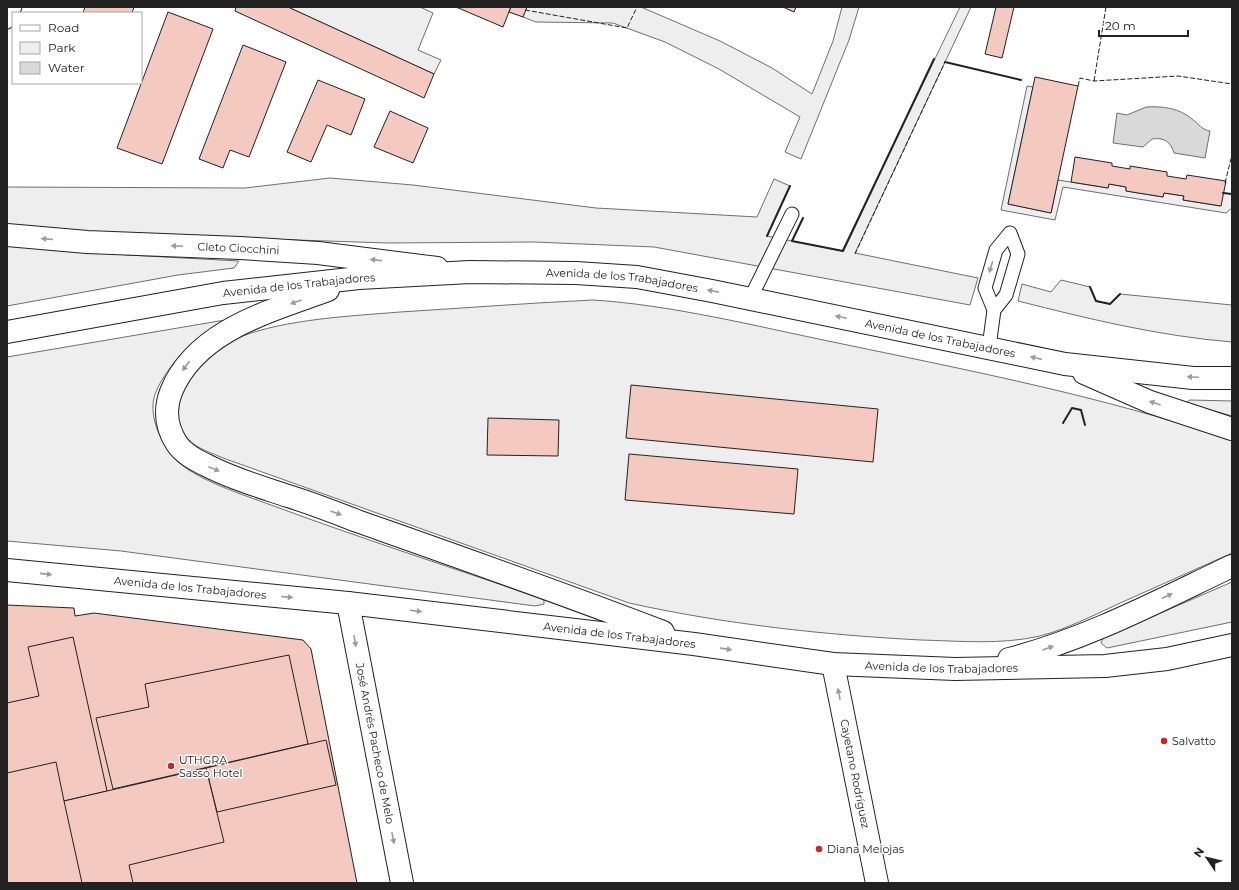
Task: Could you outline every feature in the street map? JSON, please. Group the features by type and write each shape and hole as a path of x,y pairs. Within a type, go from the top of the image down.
{"main road":[{"name":"Cleto Ciocchini","path":"7,235 87,242 240,248 318,253 470,272"},
{"name":"Avenida de los Trabajadores","path":"7,332 223,294 359,278 470,272 576,273 637,277 1065,364 1193,378 1232,378"},
{"path":"359,278 270,312 234,328 200,350 175,382 168,399 166,414 169,430 178,445 191,457 208,467 261,488 570,597 694,644"},
{"path":"1065,364 1150,402 1232,429"},
{"path":"955,669 1038,652 1232,566"},
{"name":"Avenida de los Trabajadores","path":"7,570 348,603 694,644 832,664 955,669 1105,666 1167,659 1232,645"},
{"name":"José Andrés Pacheco de Melo","path":"348,603 402,883"},
{"name":"Cayetano Rodríguez","path":"832,664 877,883"}],"lane":[{"path":"7,22 12,13"},
{"path":"750,299 792,214"},
{"path":"989,348 994,310 985,288 996,250 1010,233 1018,254 1006,295 994,310"}],"green space":[{"path":"288,7 420,7 433,13 418,50 441,60 434,74"},
{"path":"526,7 641,7 720,41 772,68 812,94 833,41 842,7 859,7 849,40 801,159 785,152 800,117 719,69 665,42 613,23 536,22 523,17"},
{"path":"960,7 971,7 855,253 978,278 970,305 654,247 534,242 387,243 85,233 7,226 7,187 245,188 330,178 413,185 596,208 757,217 774,179 790,186 767,236 842,251"},
{"path":"1027,86 1033,87 1008,204 1051,213 1058,180 1108,188 1109,184 1126,187 1126,191 1163,197 1164,193 1184,196 1183,200 1220,206 1223,193 1232,194 1232,208 1226,213 1063,187 1055,220 1001,210"},
{"path":"7,245 128,255 239,261 234,268 178,275 7,306"},
{"path":"1061,280 1090,287 1096,301 1110,304 1120,294 1232,305 1232,342 1178,336 1151,331 1018,301 1022,284 1051,292"},
{"path":"593,300 653,306 683,311 984,374 1134,410 1232,440 1232,553 1070,626 1040,636 1025,639 980,642 921,640 774,628 701,617 629,603 223,458 197,446 189,440 180,426 177,411 181,395 189,380 200,366 227,344 240,337 258,331 298,322 340,317"},
{"path":"225,320 195,341 181,354 165,375 156,391 153,405 154,419 162,440 174,458 193,473 220,486 338,529 540,598 544,600 544,604 535,606 121,551 7,541 7,357"},
{"path":"1190,400 1232,401 1232,416 1190,404 1187,402"},
{"path":"1232,582 1232,622 1107,648 1101,643 1103,638"}],"water":[{"path":"1146,107 1165,107 1182,112 1203,128 1210,131 1205,158 1174,153 1169,143 1160,139 1152,139 1143,147 1113,143 1117,113 1127,115"}],"building":[{"path":"85,7 134,7 132,12 83,12"},
{"path":"236,7 288,7 434,74 424,98 235,11"},
{"path":"456,7 511,7 503,27"},
{"path":"511,7 527,7 523,17 509,12"},
{"path":"783,7 796,7 794,12"},
{"path":"996,7 1014,7 1002,58 985,54"},
{"path":"168,12 213,29 162,164 117,148"},
{"path":"243,45 286,62 249,157 230,150 223,168 199,159"},
{"path":"1035,77 1078,86 1051,213 1008,204"},
{"path":"318,80 365,99 351,135 327,125 311,162 287,152"},
{"path":"390,111 428,128 413,163 374,147"},
{"path":"1075,157 1112,163 1112,166 1130,169 1130,166 1167,172 1167,176 1186,179 1187,175 1226,181 1221,206 1183,200 1184,196 1164,193 1163,197 1126,191 1126,187 1109,184 1108,188 1071,182"},
{"path":"631,385 878,409 873,462 626,438"},
{"path":"488,418 559,420 558,456 487,455"},
{"path":"629,454 798,469 794,514 625,500"},
{"name":"UTHGRA Sasso Hotel","path":"7,605 74,608 75,616 94,613 303,640 311,649 357,883 7,883"},
{"path":"73,637 107,791 64,801 56,762 7,773 7,703 39,696 28,647"},
{"path":"289,655 308,744 113,789 96,718 149,707 145,684"},
{"path":"326,740 336,785 217,812 206,768"},
{"path":"206,768 224,842 129,865 133,883 82,883 64,801"}],"fence":[{"path":"525,10 627,28 637,7"},
{"path":"1094,81 1106,7"},
{"path":"855,254 945,62"},
{"path":"1078,86 1080,78 1094,81 1178,76 1232,84"},
{"path":"1225,183 1232,155"}],"wall":[{"path":"803,218 792,241 843,251 934,59"},
{"path":"945,62 1021,80"},
{"path":"767,236 790,186"},
{"path":"1223,193 1232,194"},
{"path":"1090,287 1096,301 1110,304 1120,294"},
{"path":"1063,423 1072,408 1081,410 1085,425"}],"place":[{"name":"Salvatto","path":"1164,741"},
{"name":"UTHGRA Sasso Hotel","path":"171,766"},
{"name":"Diana Meiojas","path":"819,849"}]}
